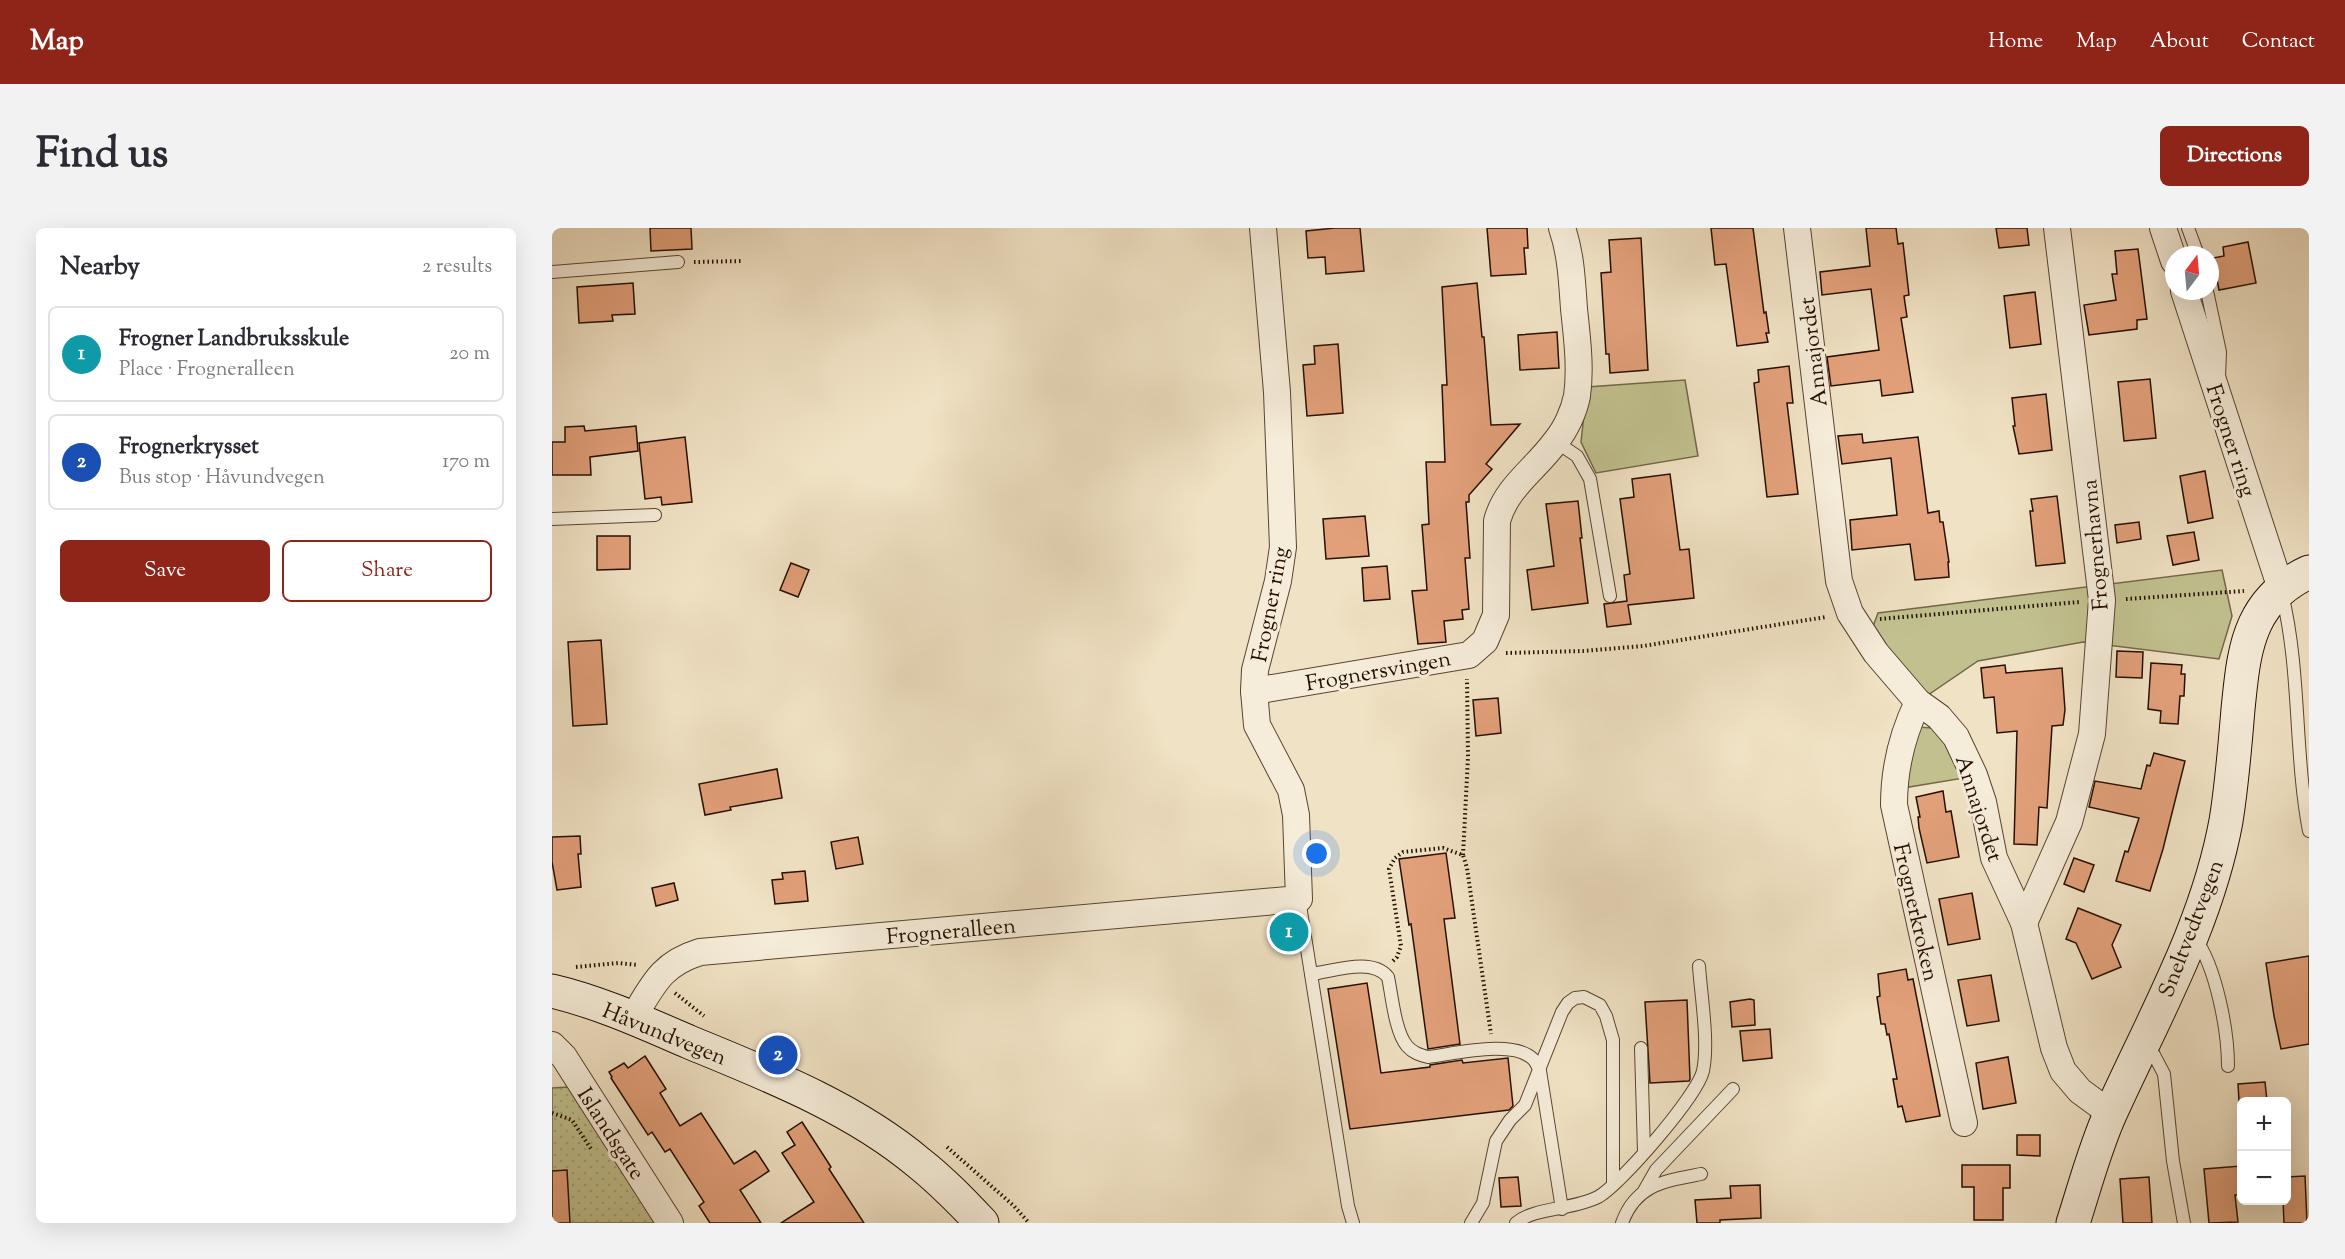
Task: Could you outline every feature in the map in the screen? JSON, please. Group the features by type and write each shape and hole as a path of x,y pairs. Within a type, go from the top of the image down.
{"main road":[{"name":"Sneltvedtvegen","path":"2073,1223 2110,1113 2192,934 2211,881 2226,821 2245,656 2255,624 2281,589 2309,572"},
{"name":"Håvundvegen","path":"562,979 633,1018 761,1072 874,1130 918,1162 982,1223"}],"street":[{"name":"Frogner ring","path":"1263,228 1277,392 1283,547 1278,581 1256,670 1254,691 1257,725 1291,790 1296,815 1299,899"},
{"name":"Frognersvingen","path":"1254,691 1469,655 1485,640 1497,615 1497,521 1500,507 1516,484 1556,442 1568,422 1576,399 1577,340 1569,246 1562,228"},
{"name":"Annajordet","path":"1797,228 1838,570 1853,617 1876,653 1918,702 1939,717 1956,737 1974,775 1983,802 1995,858 2024,922 2054,1048 2063,1071 2080,1091 2110,1113"},
{"name":"Frognerhavna","path":"2024,922 2069,822 2092,734 2103,600 2057,228"},
{"path":"2163,228 2169,246"},
{"name":"Frogner ring","path":"2187,300 2281,589"},
{"name":"Frognerkroken","path":"1918,702 1906,727 1898,759 1894,805 1964,1123"},
{"name":"Frogneralleen","path":"633,1018 658,977 682,957 700,952 1299,899"},
{"name":"Islandsgate","path":"552,1045 564,1057 670,1223"}],"lane":[{"path":"2188,228 2195,246"},
{"path":"552,272 678,262"},
{"path":"2208,300 2220,352 2219,399"},
{"path":"1556,442 1577,456 1588,471 1610,596"},
{"path":"552,519 655,515"},
{"path":"2281,589 2294,669 2298,754 2309,831"},
{"path":"1299,899 1348,1206 1353,1223"},
{"path":"2192,934 2208,961 2214,980 2228,1051 2228,1066"},
{"path":"1311,974 1365,966 1383,971 1388,978 1400,1032 1407,1046 1417,1054 1428,1057 1509,1048 1533,1059 1540,1071 1558,1214"},
{"path":"1515,1223 1533,1214 1558,1214 1599,1196 1613,1185 1644,1152 1696,1089 1702,1072 1704,1052 1699,966"},
{"path":"1471,1223 1483,1203 1496,1141 1525,1105 1562,1012 1575,998 1584,997 1600,1005 1613,1040 1613,1185"},
{"path":"2142,1046 2154,1055 2164,1074 2173,1161 2184,1223"},
{"path":"1641,1048 1644,1152"},
{"path":"1622,1223 1627,1208 1644,1191 1656,1170 1733,1089"},
{"path":"1644,1191 1666,1180 1701,1174"}],"path":[{"path":"678,262 743,261"},
{"path":"1494,1049 1469,879 1463,855 1468,757 1466,695 1469,655 1583,651 1643,646 1853,617 2281,589"},
{"path":"1383,971 1397,957 1401,946 1389,869 1395,858 1402,852 1443,848 1463,855"},
{"path":"562,979 629,963 638,965 658,977"},
{"path":"552,1113 572,1120 597,1158"}],"green space":[{"path":"1685,380 1698,456 1596,473 1581,442 1587,387"},
{"path":"2222,570 2232,616 2219,659 2083,642 1978,661 1928,695 1872,629 1878,613"},
{"path":"1917,727 1932,728 1950,748 1964,778 1903,788"},
{"path":"568,1087 655,1223 552,1223 552,1088"}],"building":[{"path":"650,228 691,228 692,249 651,251"},
{"path":"1360,228 1364,271 1326,274 1325,257 1308,258 1306,231"},
{"path":"1487,228 1527,228 1528,248 1524,248 1526,274 1491,276"},
{"path":"1711,228 1753,228 1764,313 1766,312 1769,333 1766,333 1768,342 1737,346 1726,264 1715,265"},
{"path":"1866,228 1896,228 1898,244 1903,243 1909,295 1904,296 1907,317 1901,318 1913,392 1882,396 1880,380 1831,386 1827,357 1879,350 1871,289 1822,295 1820,272 1870,266"},
{"path":"1996,228 2027,228 2029,245 1999,248"},
{"path":"1641,238 1648,370 1610,373 1609,354 1606,354 1601,273 1611,272 1609,240"},
{"path":"2248,242 2256,283 2219,290 2219,257 2224,256 2223,247"},
{"path":"2138,249 2147,319 2137,320 2137,329 2089,335 2084,305 2116,300 2112,274 2117,274 2115,251"},
{"path":"633,283 635,314 612,315 613,321 579,323 577,287"},
{"path":"1477,283 1491,425 1520,424 1486,464 1492,469 1469,495 1469,502 1466,502 1470,558 1465,558 1469,609 1462,610 1463,619 1444,621 1446,642 1418,644 1412,591 1427,590 1422,525 1429,524 1426,462 1445,462 1442,385 1447,385 1442,287"},
{"path":"2035,292 2041,344 2010,348 2004,296"},
{"path":"1557,332 1559,368 1520,370 1518,335"},
{"path":"1338,344 1343,413 1307,416 1303,365 1315,364 1314,346"},
{"path":"1789,366 1793,403 1787,403 1798,494 1767,497 1754,383 1759,382 1758,370"},
{"path":"2150,379 2156,438 2124,441 2118,382"},
{"path":"2046,394 2052,450 2019,454 2013,426 2015,426 2012,398"},
{"path":"584,426 585,431 636,426 638,451 590,457 591,475 552,475 552,442 565,442 565,427"},
{"path":"1862,434 1863,443 1918,437 1928,513 1939,511 1940,522 1943,522 1949,577 1915,580 1910,544 1852,550 1850,520 1897,515 1891,458 1842,464 1838,436"},
{"path":"685,437 692,502 662,505 661,497 645,499 639,443"},
{"path":"2205,471 2213,518 2188,523 2180,476"},
{"path":"1670,474 1680,550 1689,549 1694,598 1628,605 1631,624 1607,627 1604,604 1627,601 1624,575 1630,574 1620,499 1634,497 1632,479"},
{"path":"2057,496 2065,563 2036,566 2030,511 2033,511 2031,499"},
{"path":"1578,501 1588,603 1532,610 1527,570 1554,566 1546,504"},
{"path":"1365,516 1369,556 1326,559 1323,519"},
{"path":"2139,522 2141,539 2117,543 2115,525"},
{"path":"2194,532 2199,560 2173,565 2167,536"},
{"path":"597,536 630,536 630,569 597,570"},
{"path":"791,563 809,570 798,597 780,590"},
{"path":"1387,566 1390,599 1364,601 1362,568"},
{"path":"601,640 607,724 573,726 568,642"},
{"path":"2117,651 2143,652 2142,678 2116,677"},
{"path":"2151,663 2182,665 2181,674 2185,674 2184,696 2180,696 2178,724 2160,723 2161,711 2148,709"},
{"path":"2005,665 2006,673 2062,668 2065,710 2063,725 2052,726 2047,808 2039,807 2037,845 2014,844 2017,731 1997,733 1994,697 1984,698 1981,668"},
{"path":"1498,698 1501,733 1476,736 1473,700"},
{"path":"2154,753 2185,761 2150,891 2116,881 2125,851 2128,852 2139,818 2089,807 2095,781 2141,789 2147,765 2150,766"},
{"path":"777,769 782,798 730,807 731,810 705,815 699,784"},
{"path":"1943,791 1946,812 1951,811 1959,857 1927,863 1919,828 1918,817 1920,817 1916,797"},
{"path":"580,836 581,854 578,854 581,887 557,890 552,862 552,837"},
{"path":"858,837 863,864 836,869 831,842"},
{"path":"1446,853 1455,918 1444,919 1460,1044 1428,1049 1411,924 1409,925 1399,859"},
{"path":"2074,858 2094,865 2084,892 2064,884"},
{"path":"805,871 808,901 775,904 772,880 783,879 782,873"},
{"path":"674,883 678,900 656,906 652,888"},
{"path":"1972,893 1980,939 1948,945 1939,899"},
{"path":"2078,908 2121,925 2112,945 2121,967 2092,979 2076,943 2066,939"},
{"path":"2309,956 2309,1044 2281,1049 2266,963"},
{"path":"1906,969 1908,980 1913,979 1940,1116 1906,1122 1902,1106 1898,1107 1893,1079 1897,1079 1889,1034 1887,1035 1885,1024 1881,1024 1877,997 1880,996 1878,974"},
{"path":"1991,975 1999,1021 1967,1026 1958,980"},
{"path":"1367,983 1381,1073 1430,1067 1430,1065 1462,1060 1463,1063 1508,1058 1513,1106 1509,1110 1350,1129 1328,989"},
{"path":"1687,1000 1690,1079 1689,1081 1650,1083 1645,1002"},
{"path":"1754,1000 1755,1025 1732,1027 1730,1002"},
{"path":"1770,1029 1772,1058 1743,1061 1740,1031"},
{"path":"645,1056 666,1089 660,1093 680,1126 701,1113 734,1164 755,1151 758,1154 769,1171 740,1190 761,1223 710,1223 699,1206 704,1202 670,1149 665,1152 652,1132 648,1135 609,1072 624,1063 628,1068"},
{"path":"2008,1057 2016,1103 1983,1109 1976,1063"},
{"path":"2265,1082 2267,1097 2239,1097 2238,1084"},
{"path":"802,1122 864,1223 781,1223 814,1202 782,1153 795,1145 787,1132"},
{"path":"2017,1135 2040,1135 2040,1156 2017,1155"},
{"path":"1962,1165 2010,1165 2010,1188 2003,1188 2003,1220 1974,1220 1974,1187 1962,1187"},
{"path":"2237,1166 2237,1195 2235,1195 2238,1222 2209,1223 2204,1169"},
{"path":"567,1170 570,1223 552,1223 552,1171"},
{"path":"2305,1176 2307,1223 2284,1223 2283,1205 2291,1205 2291,1177"},
{"path":"1518,1177 1521,1206 1501,1207 1499,1178"},
{"path":"2149,1177 2152,1223 2123,1223 2120,1179"},
{"path":"1760,1185 1761,1218 1697,1223 1695,1200 1731,1198 1730,1186"}],"place":[{"name":"Frogner Landbruksskule","path":"1289,932"},
{"name":"Frognerkrysset","path":"778,1055"}]}
